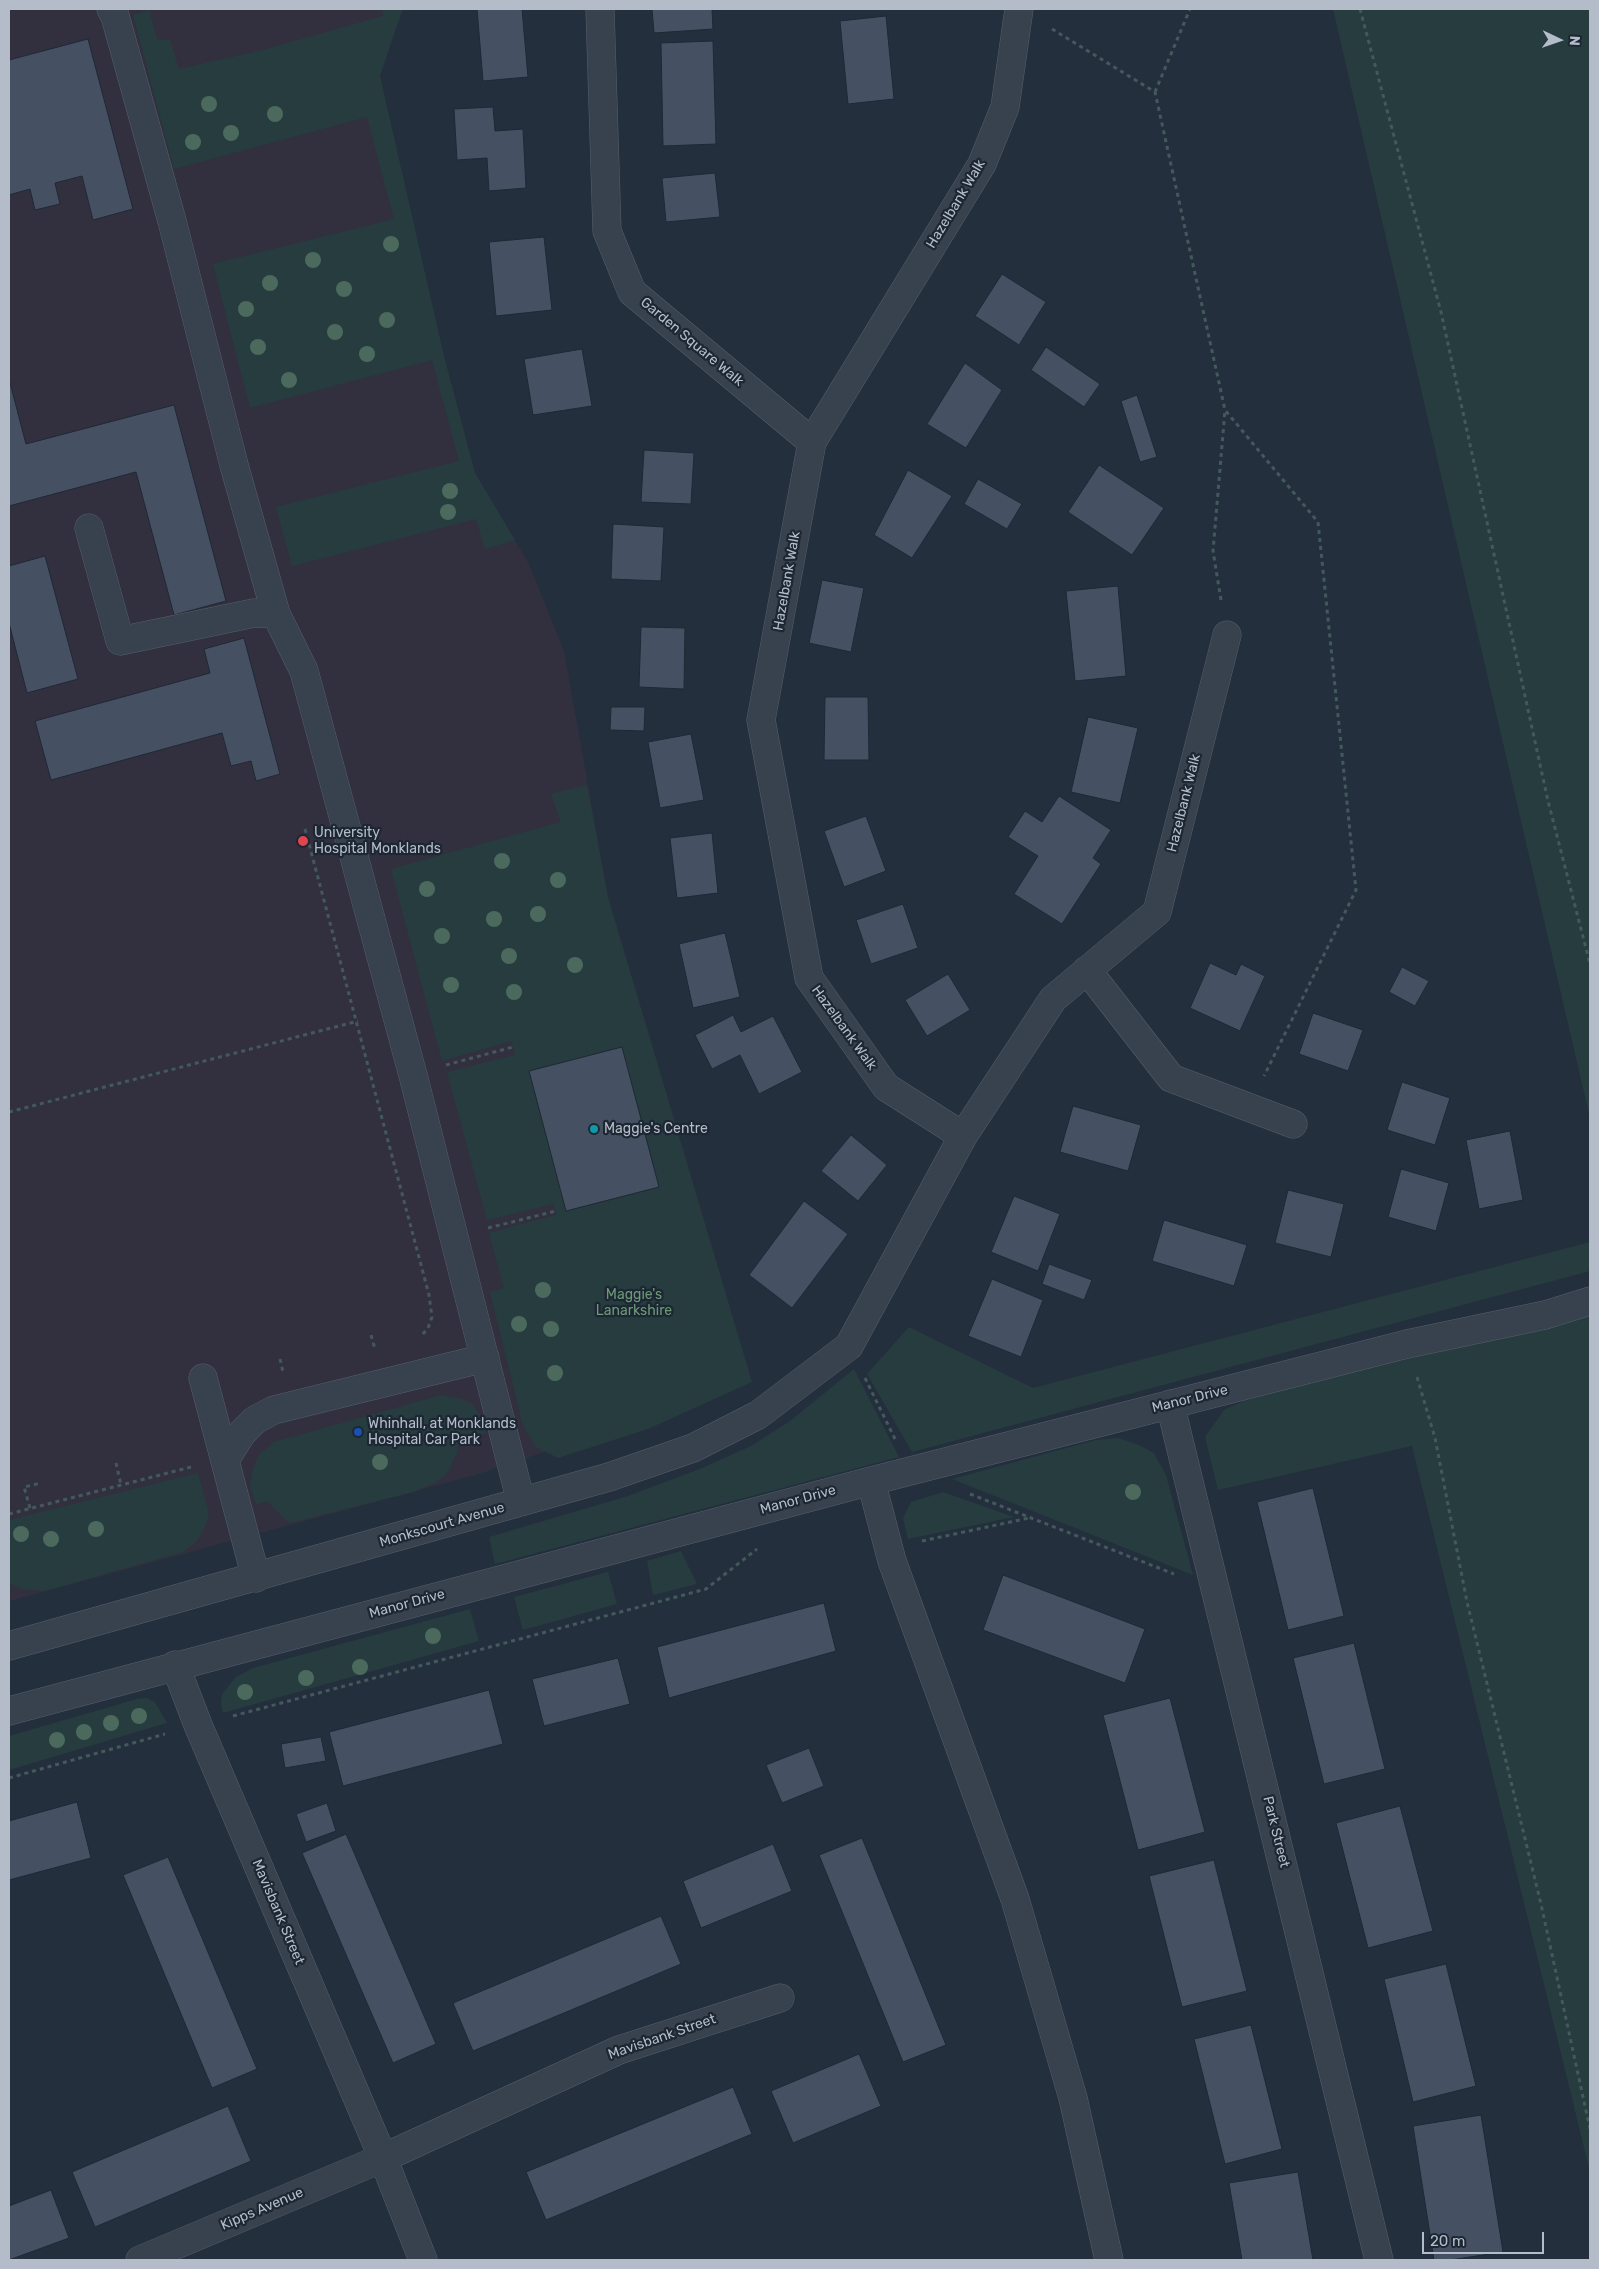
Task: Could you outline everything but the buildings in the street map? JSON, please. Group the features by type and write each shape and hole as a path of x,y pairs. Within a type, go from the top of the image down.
{"street":[{"path":"111,9 115,16 172,221 234,465 276,614 304,671 396,1011 521,1502"},
{"name":"Garden Square Walk","path":"600,9 607,231 632,292 812,442"},
{"name":"Hazelbank Walk","path":"963,1136 886,1086 809,978 761,720 812,442 982,164 1005,107 1019,9"},
{"path":"89,528 120,641 254,612 276,614"},
{"name":"Hazelbank Walk","path":"849,1346 963,1136 1053,999 1157,912 1227,635"},
{"path":"1088,970 1171,1078 1294,1124"},
{"name":"Manor Drive","path":"9,1711 175,1665 911,1470 1407,1344 1545,1315 1590,1301"},
{"name":"Monkscourt Avenue","path":"9,1646 256,1578 609,1477 693,1448 758,1415 849,1346"},
{"path":"225,1460 242,1433 254,1420 274,1410 485,1358"},
{"path":"203,1378 256,1578"},
{"name":"Park Street","path":"1170,1404 1217,1590 1379,2260"},
{"path":"871,1481 889,1548 1015,1899 1074,2098 1109,2260"},
{"name":"Mavisbank Street","path":"175,1665 198,1725 383,2158 423,2260"},
{"name":"Mavisbank Street","path":"383,2158 619,2050 780,1998"},
{"name":"Kipps Avenue","path":"140,2260 383,2158"}],"path":[{"path":"1190,9 1155,92 1225,410 1213,551 1227,635"},
{"path":"1360,9 1441,312 1548,801 1590,964"},
{"path":"1045,24 1155,92"},
{"path":"1225,410 1318,522 1356,890 1248,1107"},
{"path":"305,830 432,1307 432,1317 428,1328 418,1339"},
{"path":"9,1112 396,1011"},
{"path":"453,1063 513,1046"},
{"path":"481,1230 556,1211"},
{"path":"1407,1344 1435,1438 1467,1602 1541,1904 1590,2129"},
{"path":"849,1346 911,1470"},
{"path":"280,1359 285,1377"},
{"path":"116,1463 121,1485"},
{"path":"30,1508 24,1487 41,1483"},
{"path":"966,1492 1217,1590"},
{"path":"889,1548 1029,1518"},
{"path":"9,1778 198,1725 706,1589 758,1549"}],"shaded area":[{"name":"University Hospital Monklands","path":"9,9 401,9 380,76 425,285 475,473 529,564 564,651 608,897 752,1382 482,1473 9,1601"}],"green space":[{"path":"382,9 401,9 402,11 380,76 444,356 475,473 515,540 485,549 476,519 292,566 276,507 459,461 432,360 250,408 213,264 394,219 367,117 174,169 133,15 149,10 157,39 170,40 179,69 259,51 383,16"},
{"path":"1333,9 1590,9 1590,1118 1559,985"},
{"name":"Maggie's Lanarkshire","path":"587,785 608,897 752,1382 648,1429 558,1458 536,1447 523,1425 490,1292 504,1288 489,1233 556,1215 554,1204 487,1220 447,1072 515,1055 511,1041 442,1061 391,869 561,822 551,794","holes":["622,1047 659,1187 566,1211 530,1071"]},
{"path":"1590,1242 1590,1271 912,1452 867,1374 909,1327 1033,1388"},
{"path":"1590,1302 1590,2172 1412,1446 1218,1490 1205,1437 1224,1410 1241,1402"},
{"path":"854,1369 899,1457 495,1564 489,1537 628,1496 702,1468 751,1446 790,1421"},
{"path":"441,1395 462,1399 472,1404 480,1415 486,1433 457,1443 457,1452 448,1472 436,1482 414,1492 289,1523 267,1501 256,1505 250,1485 253,1469 259,1455 274,1442"},
{"path":"1118,1438 1139,1445 1154,1453 1166,1475 1193,1575 952,1479 1096,1440"},
{"path":"198,1473 209,1514 205,1527 196,1542 183,1552 45,1591 22,1589 9,1583 9,1520"},
{"path":"943,1492 1014,1517 908,1539 903,1518 911,1502"},
{"path":"681,1551 697,1584 653,1595 647,1561"},
{"path":"608,1572 617,1604 523,1630 514,1597"},
{"path":"470,1609 479,1641 223,1713 222,1694 236,1677 253,1668"},
{"path":"147,1698 155,1702 167,1723 9,1770 9,1736 137,1699"}],"place":[{"name":"University Hospital Monklands","path":"303,841"},
{"name":"Maggie's Centre","path":"594,1129"},
{"name":"Whinhall, at Monklands Hospital Car Park","path":"358,1432"}]}
